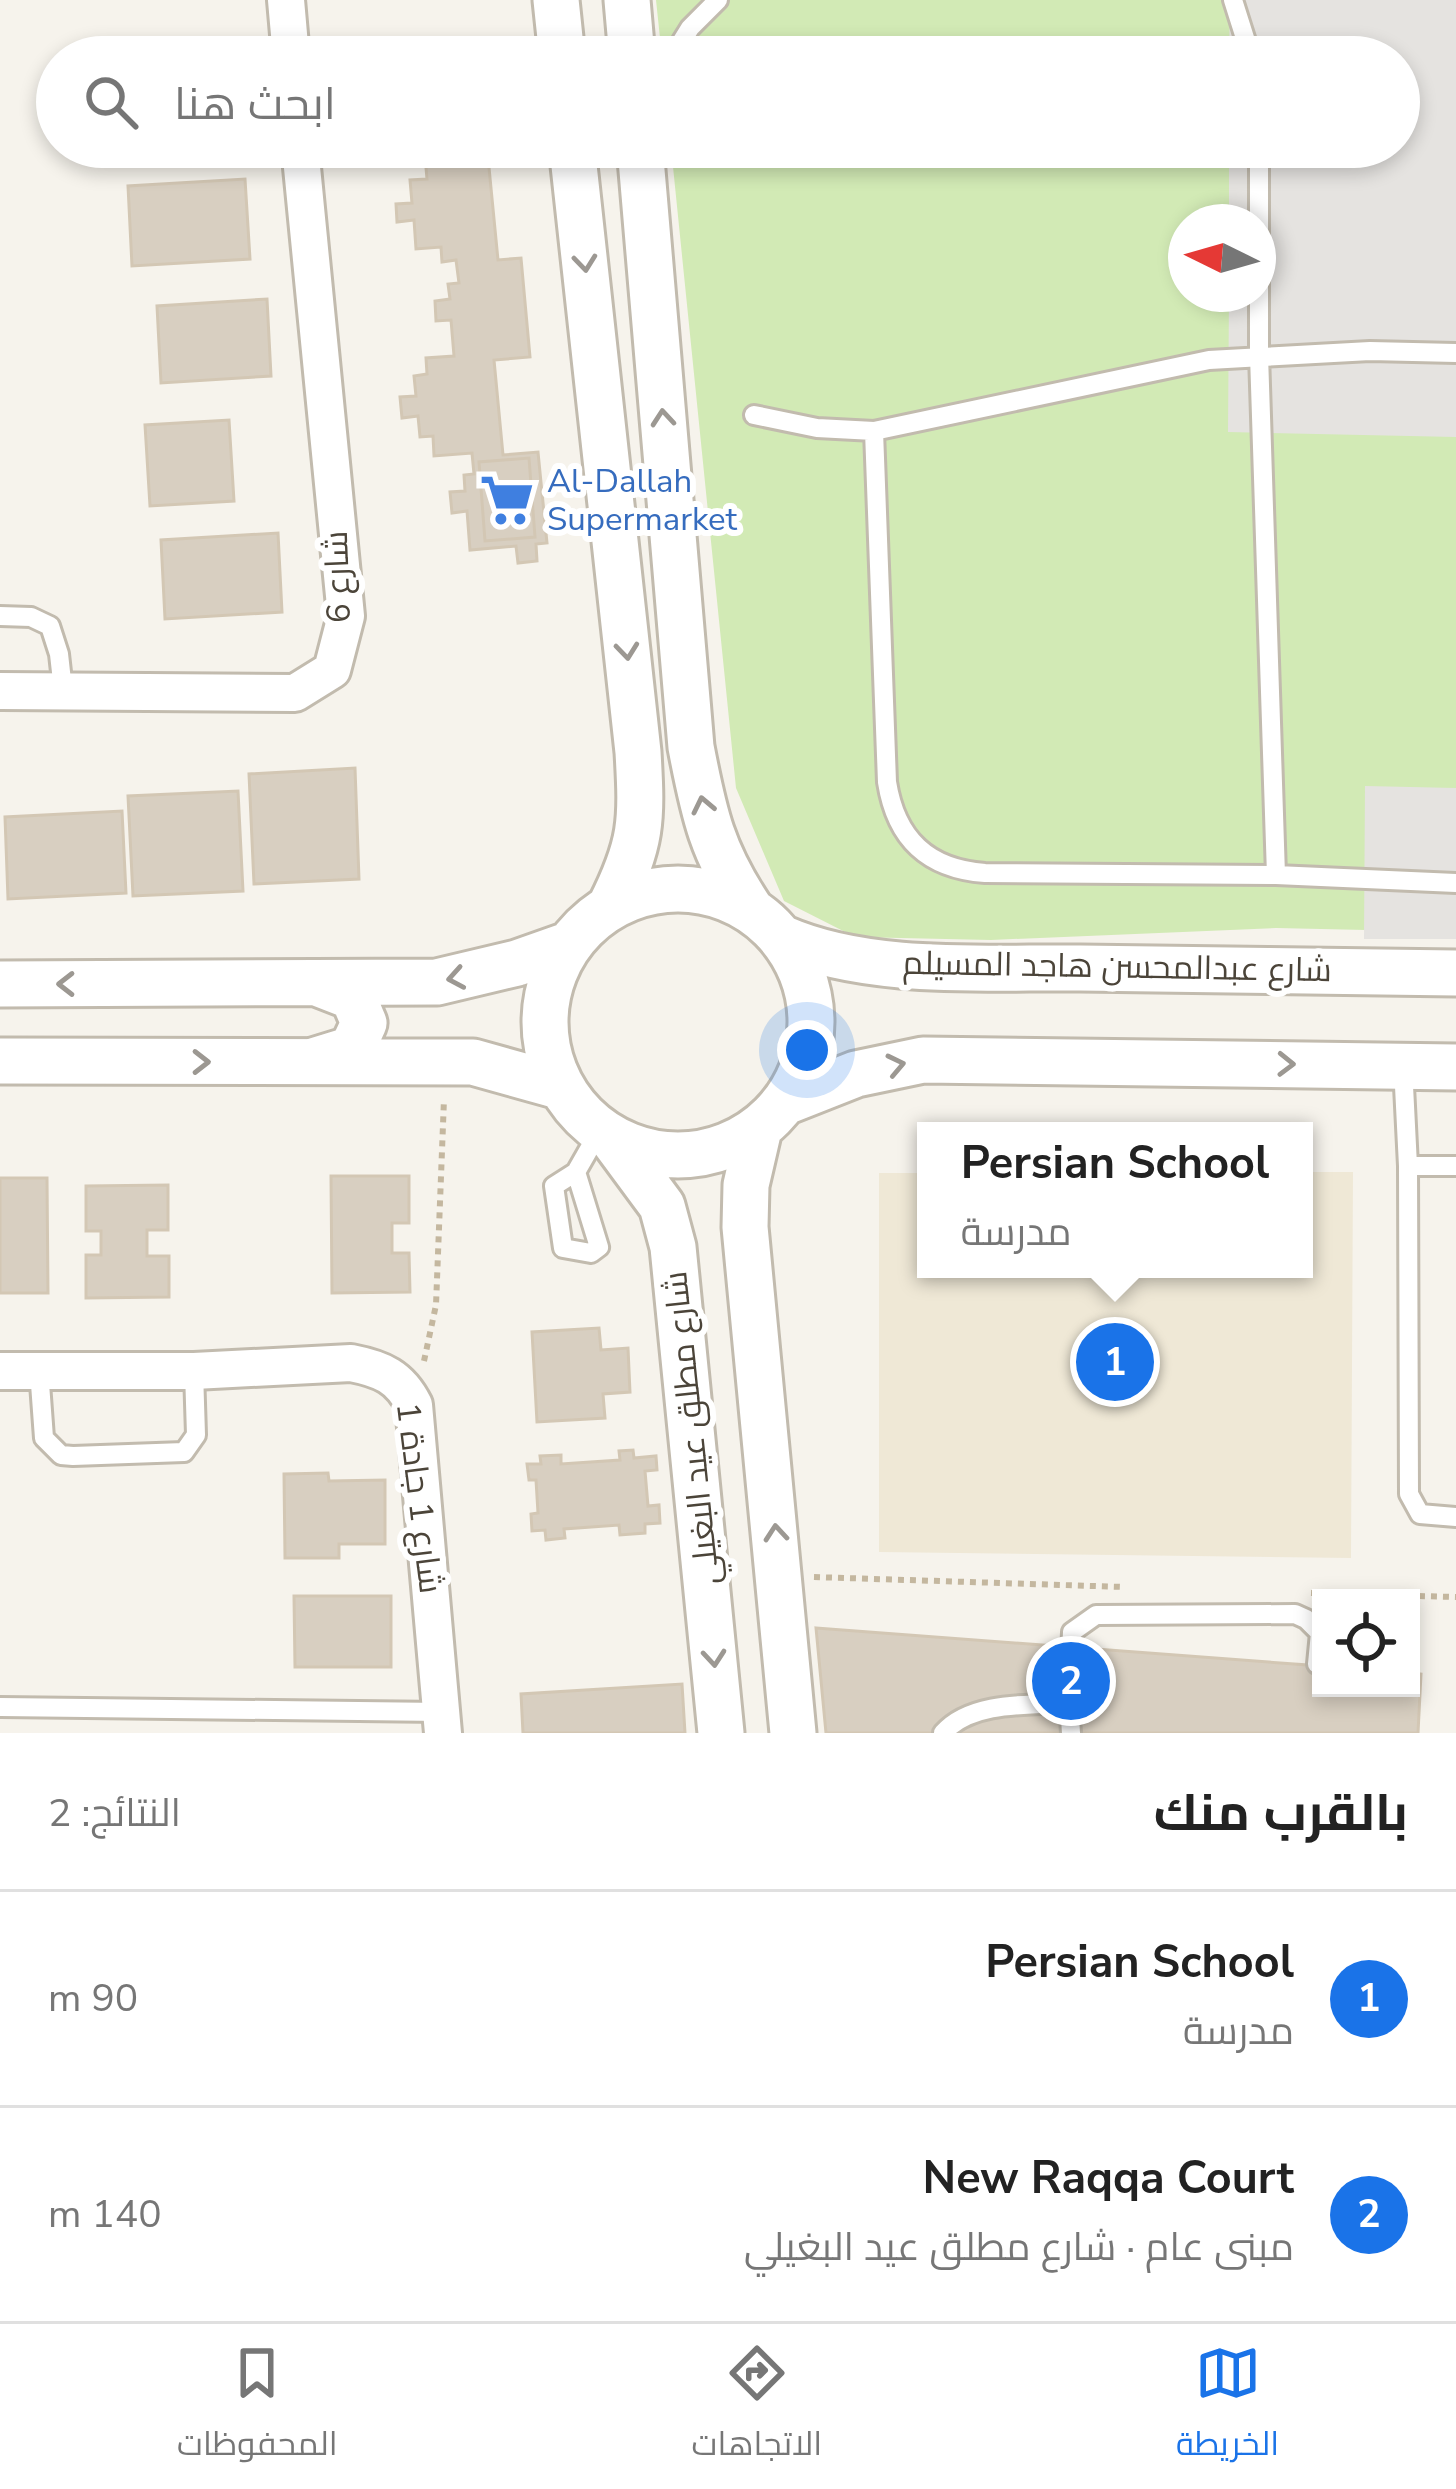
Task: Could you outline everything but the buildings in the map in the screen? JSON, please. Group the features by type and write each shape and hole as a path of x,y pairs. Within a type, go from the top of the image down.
{"street":[{"path":"286,0 289,36"},
{"path":"556,0 560,36"},
{"path":"627,0 630,36"},
{"name":"شارع 6","path":"0,691 295,693 332,670 346,616 302,168"},
{"path":"574,168 642,821 628,872 610,907"},
{"path":"642,168 691,747 705,820 722,866 803,976 811,1019 805,1063 750,1156 745,1227 794,1733"},
{"path":"766,924 718,894 681,888 644,892 610,907 568,945 551,978 544,1015 547,1052 560,1086 607,1136 650,1154 688,1157 726,1148 772,1116 856,1074 922,1060 1456,1067"},
{"name":"شارع عبدالمحسن هاجد المسيلم","path":"766,924 818,954 866,961 1456,973"},
{"path":"0,984 437,982 568,945"},
{"path":"304,1063 352,1049 364,1023 353,997 315,982"},
{"path":"0,1061 473,1062 560,1086"},
{"name":"شارع مطلق عيد البغيلي","path":"607,1136 662,1206 674,1247 721,1733"},
{"name":"شارع 1 جادة 1","path":"0,1371 194,1371 351,1363 376,1368 405,1386 414,1405 442,1722"}],"lane":[{"path":"685,36 718,0"},
{"path":"1233,0 1244,36"},
{"path":"1259,168 1259,355 1276,874"},
{"path":"754,415 817,428 874,431 1163,368 1259,355 1456,353"},
{"path":"874,431 887,782 891,807 916,849 937,864 973,873 1276,874 1456,883"},
{"path":"0,616 32,617 50,626 63,690"},
{"path":"1403,1066 1409,1494 1420,1514 1456,1517"},
{"path":"576,1172 607,1136"},
{"path":"1408,1166 1456,1166"},
{"path":"40,1370 44,1438 51,1448 74,1456 184,1452 196,1435 194,1371"},
{"path":"1070,1733 1072,1632 1096,1615 1272,1611 1295,1614 1312,1627"},
{"path":"943,1733 951,1724 996,1707 1069,1703"},
{"path":"0,1707 442,1722"}],"path":[{"path":"414,1405 436,1305 445,1062"},
{"path":"780,1576 1130,1587"},
{"path":"1293,1592 1456,1597"}],"shaded area":[{"path":"1230,0 1456,0 1456,437 1228,432 1229,312 1276,312 1276,204 1229,204 1229,168 1420,168 1420,36 1229,36"},
{"path":"1365,786 1456,788 1456,939 1364,939"},
{"path":"1313,1172 1353,1172 1351,1558 879,1552 879,1173 917,1173 917,1278 1313,1278"}],"green space":[{"path":"656,0 1456,0 1456,932 1276,928 991,940 855,937 784,901 736,788 673,168 1420,168 1420,36 660,36"}],"place":[{"name":"Al-Dallah Supermarket","path":"507,500"},
{"name":"Persian School","path":"1115,1362"},
{"name":"New Raqqa Court","path":"1071,1681"}]}
